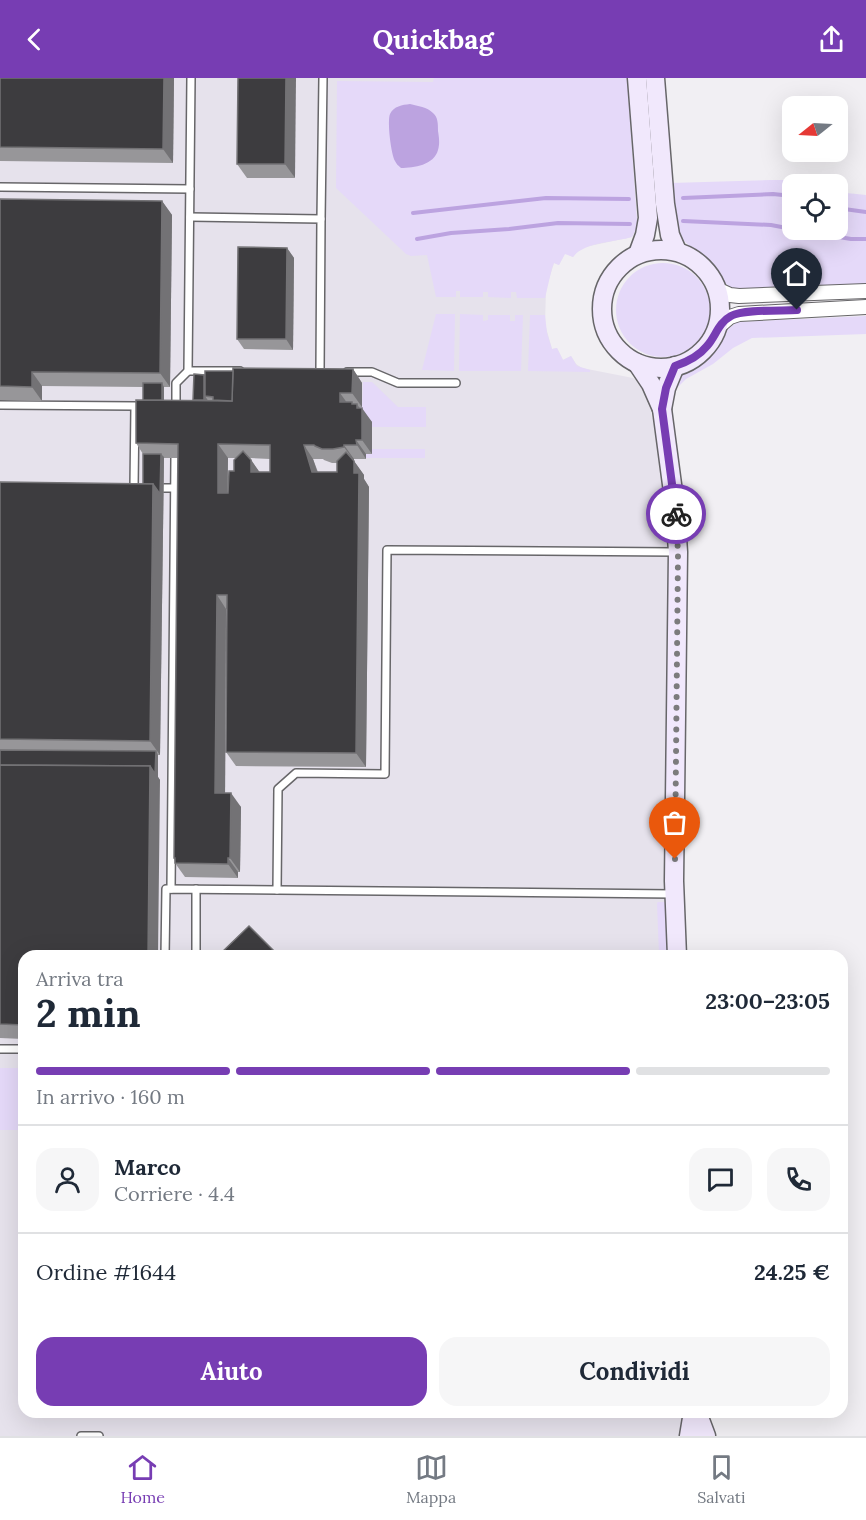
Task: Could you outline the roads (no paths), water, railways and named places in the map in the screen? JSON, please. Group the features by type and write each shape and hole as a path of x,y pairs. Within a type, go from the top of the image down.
{"street":[{"path":"638,78 648,218 645,236 638,254"},
{"path":"655,78 665,204 670,234 678,251"},
{"path":"654,249 678,251 693,258 713,279 721,309 717,328 707,346 692,359 675,366 649,367 623,355 612,342 605,327 602,311 605,290 615,271 638,254 654,249"},
{"path":"717,289 739,296 866,291"},
{"path":"717,328 730,317 739,314 866,307"},
{"path":"637,363 651,384 662,409 675,507 678,552 675,894 677,950"},
{"path":"662,409 666,388 675,366"},
{"path":"689,1436 694,1418"},
{"path":"698,1418 706,1436"}],"lane":[{"path":"164,406 176,410 176,383 188,370 191,78"},
{"path":"320,372 323,78"},
{"path":"0,187 190,189"},
{"path":"190,217 321,219"},
{"path":"188,370 252,371"},
{"path":"309,372 330,372"},
{"path":"341,372 372,372 398,383 456,383"},
{"path":"0,405 146,406"},
{"path":"134,487 135,406"},
{"path":"171,889 175,458"},
{"path":"123,487 145,487"},
{"path":"163,488 175,488"},
{"path":"277,890 278,789 296,773 385,774 387,550 678,552"},
{"path":"165,950 166,889 675,894"},
{"path":"196,890 196,950"},
{"path":"0,1049 18,1049"},
{"path":"81,1436 99,1436"}],"waterway":[{"path":"683,198 782,195"},
{"path":"413,213 546,198 629,199"},
{"path":"848,210 866,212"},
{"path":"683,221 782,227"},
{"path":"417,239 451,233 558,223 630,224"},
{"path":"848,238 866,239"}]}
